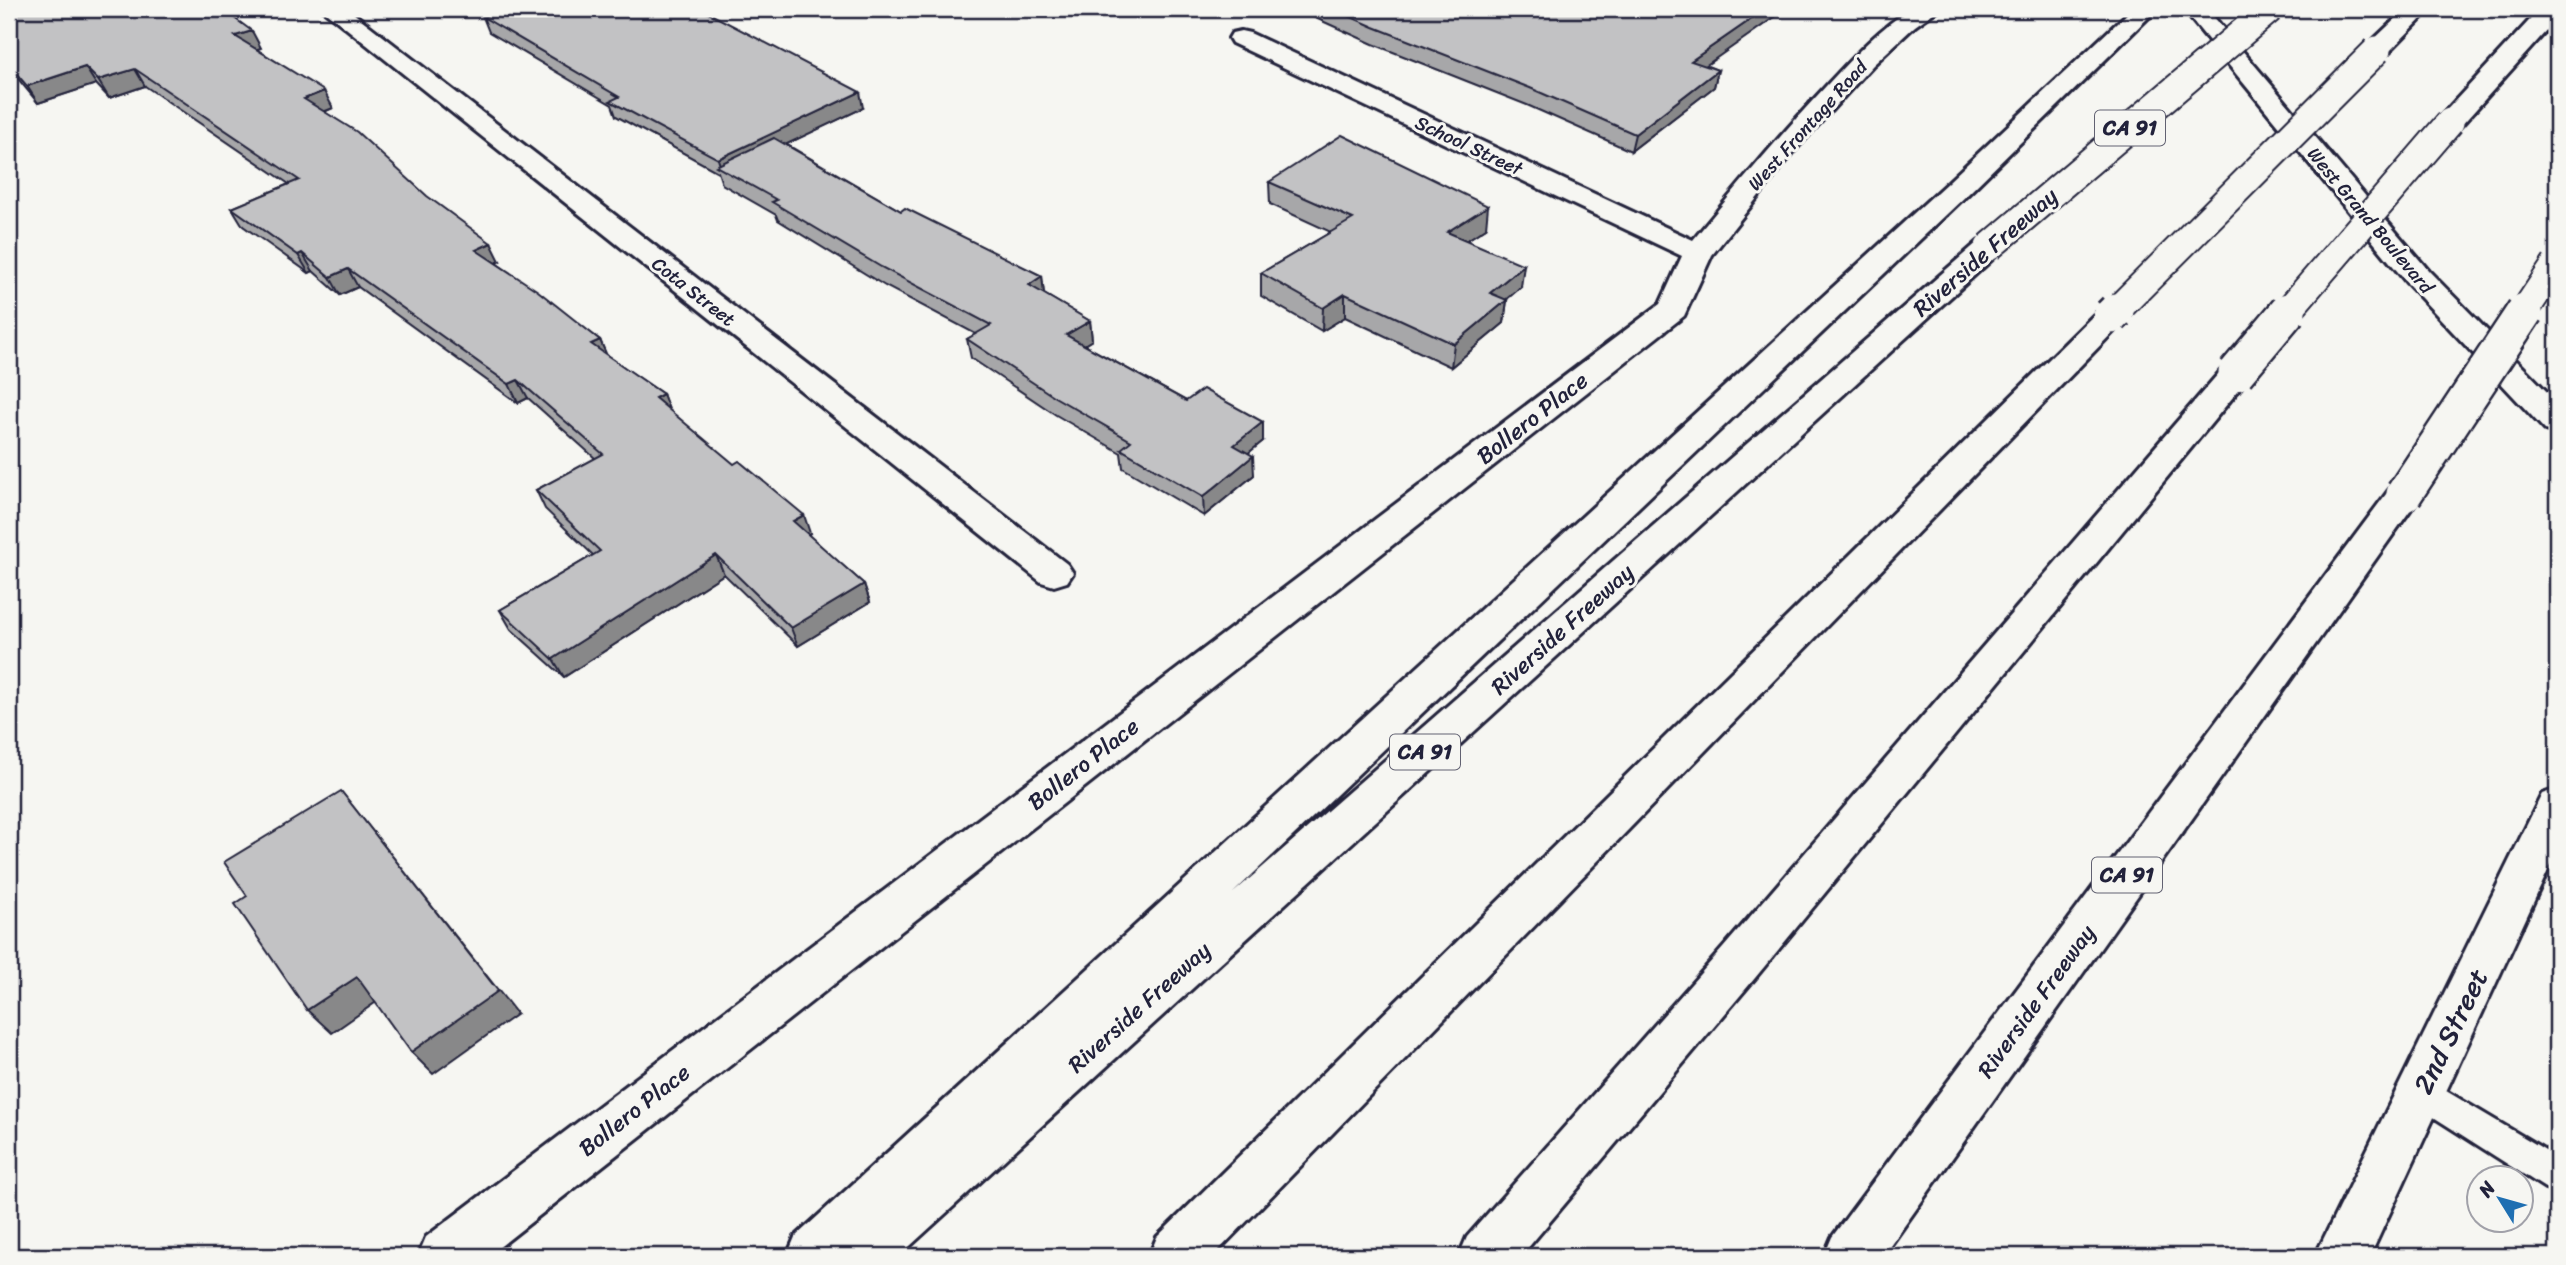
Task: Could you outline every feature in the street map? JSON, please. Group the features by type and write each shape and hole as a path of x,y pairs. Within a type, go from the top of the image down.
{"main road":[{"name":"Cota Street","path":"334,9 1054,573"},
{"name":"West Frontage Road","path":"1698,253 1787,143 1856,69 1907,21 1927,9"},
{"path":"814,1256 1958,188 2145,9"},
{"name":"West Grand Boulevard","path":"2195,9 2418,277 2557,422"},
{"name":"Riverside Freeway","path":"860,1256 1990,247 2270,9"},
{"path":"1176,1256 2419,9"},
{"path":"1486,1256 1756,942 2384,196 2553,9"},
{"name":"School Street","path":"1241,38 1698,253"},
{"name":"Bollero Place","path":"444,1256 1673,309 1698,253"},
{"name":"Riverside Freeway","path":"1851,1256 2404,494 2557,263"},
{"name":"2nd Street","path":"2342,1256 2421,1091 2553,828"}],"lane":[{"path":"2421,1091 2557,1176"}],"building":[{"path":"9,9 222,9 252,31 235,36 324,91 304,99 357,132 427,196 491,243 476,250 538,291 600,340 591,344 663,394 655,398 734,464 739,461 804,515 793,521 864,584 791,628 716,555 553,659 500,610 600,551 536,490 603,454 518,380 509,384 348,269 330,277 302,253 298,255 232,208 299,180 135,69 98,80 85,67 27,86 9,65"},
{"path":"491,9 701,9 860,92 718,159 610,101 619,97 483,17 497,12"},
{"path":"1333,9 1766,9 1691,61 1718,70 1635,134 1530,88"},
{"path":"1342,135 1488,206 1447,232 1524,265 1490,293 1507,300 1454,344 1345,294 1323,308 1261,273 1353,219 1269,182"},
{"path":"774,138 901,211 905,208 1042,276 1029,285 1090,321 1066,335 1186,401 1203,389 1263,422 1234,445 1253,456 1203,497 1121,449 1131,441 1053,396 967,339 991,325 881,267 772,202 777,200 716,166"},
{"path":"341,791 498,991 411,1052 357,977 307,1010 235,904 247,896 224,862"}]}
